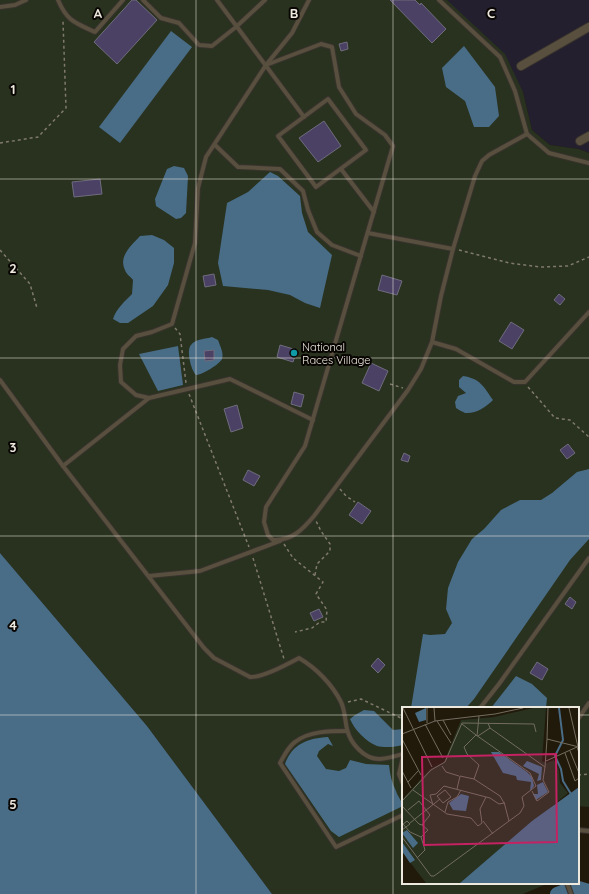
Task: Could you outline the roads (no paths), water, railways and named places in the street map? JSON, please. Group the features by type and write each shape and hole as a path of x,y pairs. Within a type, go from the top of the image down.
{"street":[{"path":"521,66 589,27"},
{"path":"580,141 589,136"}],"lane":[{"path":"0,7 14,5 26,0"},
{"path":"58,0 63,12 73,22 95,32 123,0"},
{"path":"143,0 161,18 178,23 200,45 212,46 236,27 265,0"},
{"path":"217,0 304,117"},
{"path":"149,398 136,395 121,382 120,365 122,348 136,336 152,332 172,324 195,242 198,188 206,157 266,65 292,33 310,0"},
{"path":"439,0 500,57 515,91 527,134 550,153 589,163"},
{"path":"266,65 321,44 332,47 338,86 356,114 385,135 393,146 305,446 266,507 264,522 268,534 273,540 282,541"},
{"path":"328,99 366,150 316,187 278,136 304,117 328,99"},
{"path":"149,576 200,571 252,553 296,534 314,516 408,390 421,369 432,342 441,296 453,249 475,176 482,161 488,155 527,134"},
{"path":"215,145 238,167 280,169 303,191 308,210 317,232 332,244 361,256"},
{"path":"341,169 374,212"},
{"path":"368,233 453,249"},
{"path":"432,342 456,349 514,382 525,382 589,312"},
{"path":"63,466 149,398 186,388 230,379 313,420"},
{"path":"0,380 63,466 204,648 214,658 250,677 256,678 299,658 322,675 342,703 347,731 354,745 363,753 378,759 402,755"},
{"path":"481,707 500,684 589,558"},
{"path":"579,717 589,703"},
{"path":"347,731 326,731 310,734 294,742 280,763 336,846 402,815"},
{"path":"402,760 399,774 402,782"},
{"path":"579,830 589,831"},
{"path":"567,884 571,894"}],"water":[{"path":"171,31 192,47 120,143 99,127"},
{"path":"464,46 495,87 499,116 489,127 474,127 465,101 446,87 442,68"},
{"path":"174,166 184,168 188,176 186,213 181,218 176,219 156,206 155,199 167,169"},
{"path":"270,172 278,176 300,196 302,213 308,232 332,255 320,308 305,303 290,295 268,290 223,286 218,263 227,203 248,192"},
{"path":"152,235 164,240 174,248 174,263 168,285 153,306 128,323 120,323 113,319 114,315 132,294 133,280 126,273 123,260 127,251 140,236"},
{"path":"212,337 218,340 222,352 222,359 218,364 210,369 196,375 192,369 190,360 189,351 191,345 195,342"},
{"path":"178,346 183,385 158,391 139,354"},
{"path":"463,376 478,381 493,400 477,411 469,413 465,413 456,408 455,402 458,396 466,393 459,387 459,380"},
{"path":"589,469 589,539 570,560 474,699 467,707 411,707 423,634 445,634 452,623 446,609 448,588 458,562 472,539 484,529 501,510 520,500 541,500 552,493 577,472"},
{"path":"0,553 147,726 272,894 0,894"},
{"path":"516,676 532,684 547,698 546,707 492,707"},
{"path":"364,710 374,711 393,730 402,729 402,745 380,747 373,744 357,731 352,723 350,719"},
{"path":"328,737 333,746 328,744 319,751 317,756 326,769 339,771 346,768 350,760 366,764 389,765 392,782 402,802 402,806 339,837 331,831 285,764 288,757 296,747 307,741"}],"waterway":[{"path":"557,894 575,887 589,891"}],"place":[{"name":"National Races Village","path":"294,353"}]}
